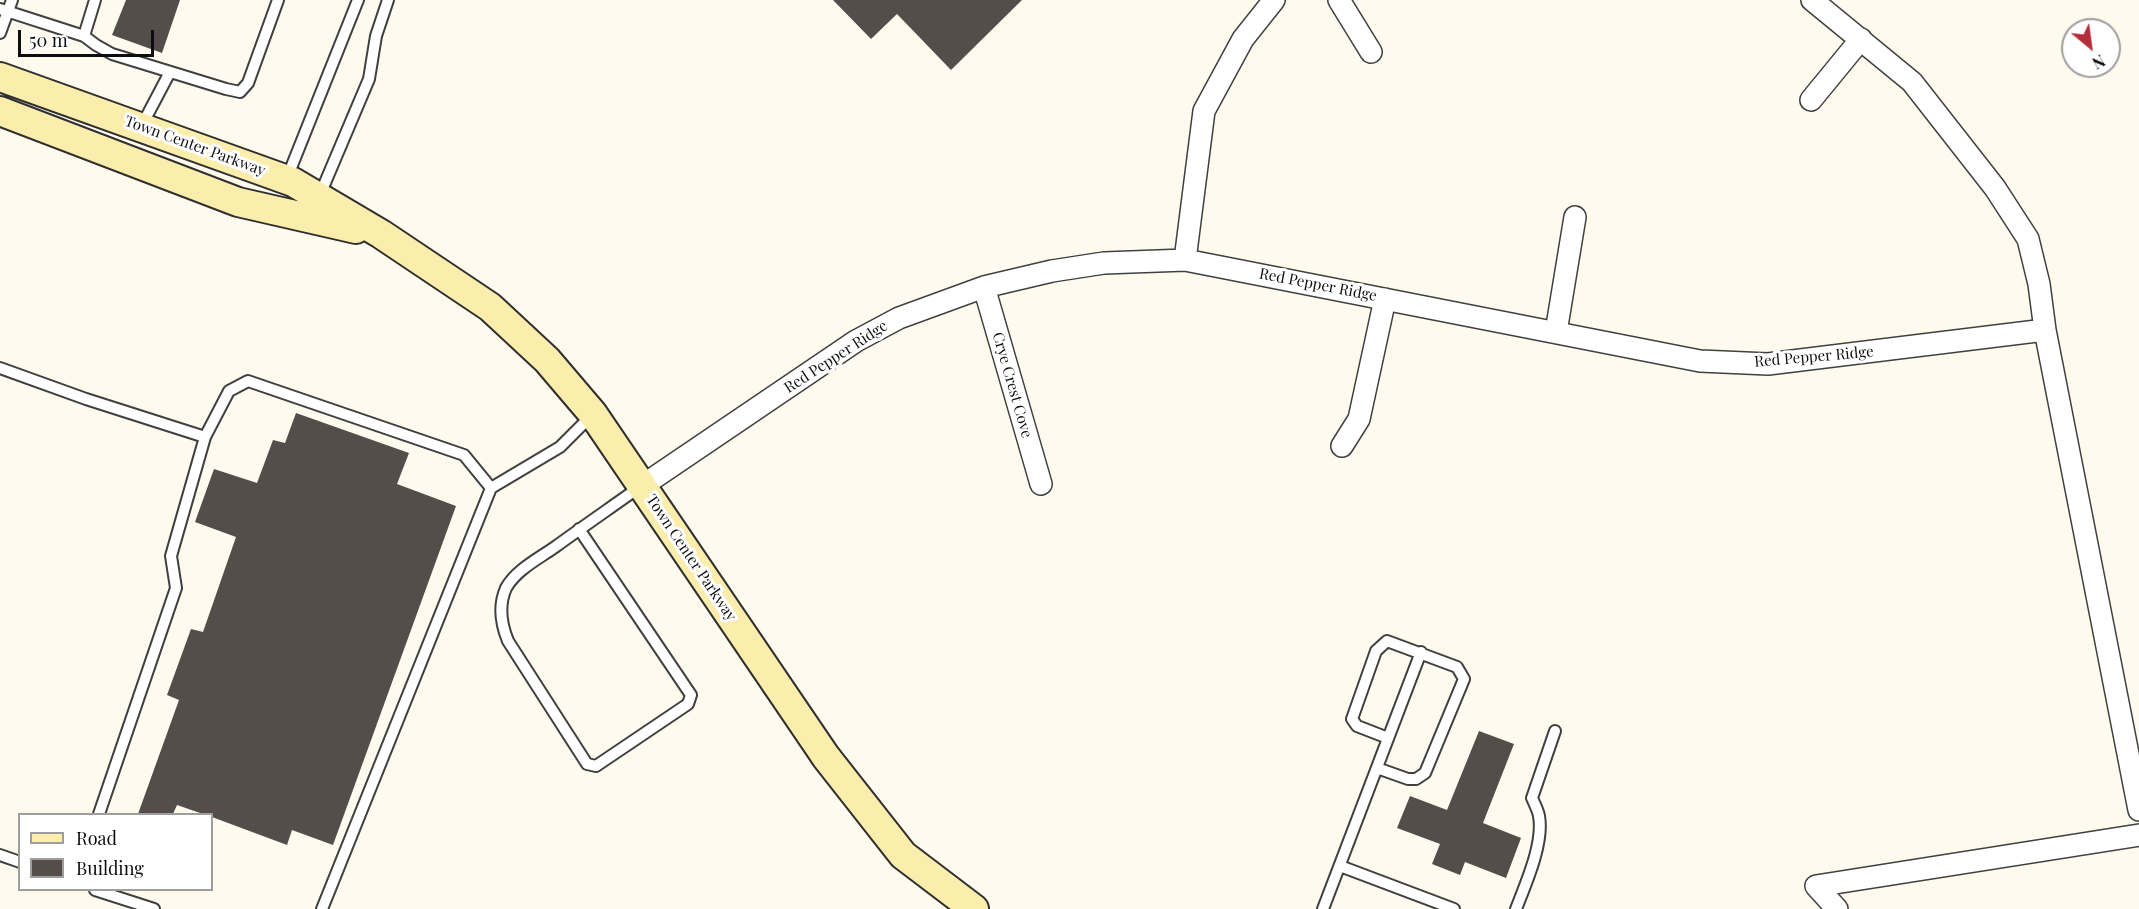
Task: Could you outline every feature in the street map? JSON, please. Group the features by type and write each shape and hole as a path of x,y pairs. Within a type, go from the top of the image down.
{"street":[{"path":"1185,260 1204,111 1243,39 1274,0"},
{"path":"1339,0 1371,52"},
{"path":"1812,0 1912,82 1995,188 2028,239 2039,284 2045,330 2139,810"},
{"path":"1811,100 1861,39"},
{"name":"Town Center Parkway","path":"0,77 286,179 381,234 490,307 547,360 593,414 826,757 903,855 974,909"},
{"name":"Town Center Parkway","path":"0,111 238,202 381,234"},
{"path":"126,159 141,127"},
{"path":"1556,332 1575,217"},
{"name":"Red Pepper Ridge","path":"642,486 856,341 899,318 984,287 1104,262 1185,260 1700,361 1768,364 2045,330"},
{"name":"Crye Crest Cove","path":"984,287 1041,484"},
{"path":"1342,446 1359,419 1385,298"},
{"path":"1837,909 1816,886 2139,835"}],"lane":[{"path":"84,36 95,0"},
{"path":"0,33 6,6 84,36 112,54 240,92 248,83 278,0"},
{"path":"286,179 357,0"},
{"path":"319,197 369,79 376,36 388,0"},
{"path":"141,127 170,72"},
{"path":"0,368 86,399 205,437"},
{"path":"99,813 176,588 171,556 205,437 229,391 248,381 464,455 491,488"},
{"path":"322,909 491,488 560,447 593,414"},
{"path":"579,529 691,695 688,704 596,766 587,764 508,641 501,625 501,606 505,590 514,576 579,529 642,486"},
{"path":"1377,768 1408,779 1416,779 1425,772 1464,679 1458,667 1387,641 1376,651 1352,719 1357,726 1388,738"},
{"path":"1323,909 1421,652"},
{"path":"1516,909 1530,871 1540,830 1539,814 1532,798 1555,731"},
{"path":"0,855 18,861"},
{"path":"1340,866 1454,909"},
{"path":"98,891 154,909"}],"building":[{"path":"126,0 180,0 162,53 112,35"},
{"path":"833,0 1022,0 951,70 897,14 871,39"},
{"path":"296,413 409,453 397,484 456,506 333,845 292,830 287,845 213,817 213,813 200,813 177,805 173,813 138,813 179,700 167,695 191,629 203,632 236,537 195,522 214,469 257,483 273,440 285,443"},
{"path":"1479,731 1514,744 1483,823 1521,838 1506,878 1465,862 1460,875 1432,864 1440,844 1397,828 1410,796 1447,810"}]}
